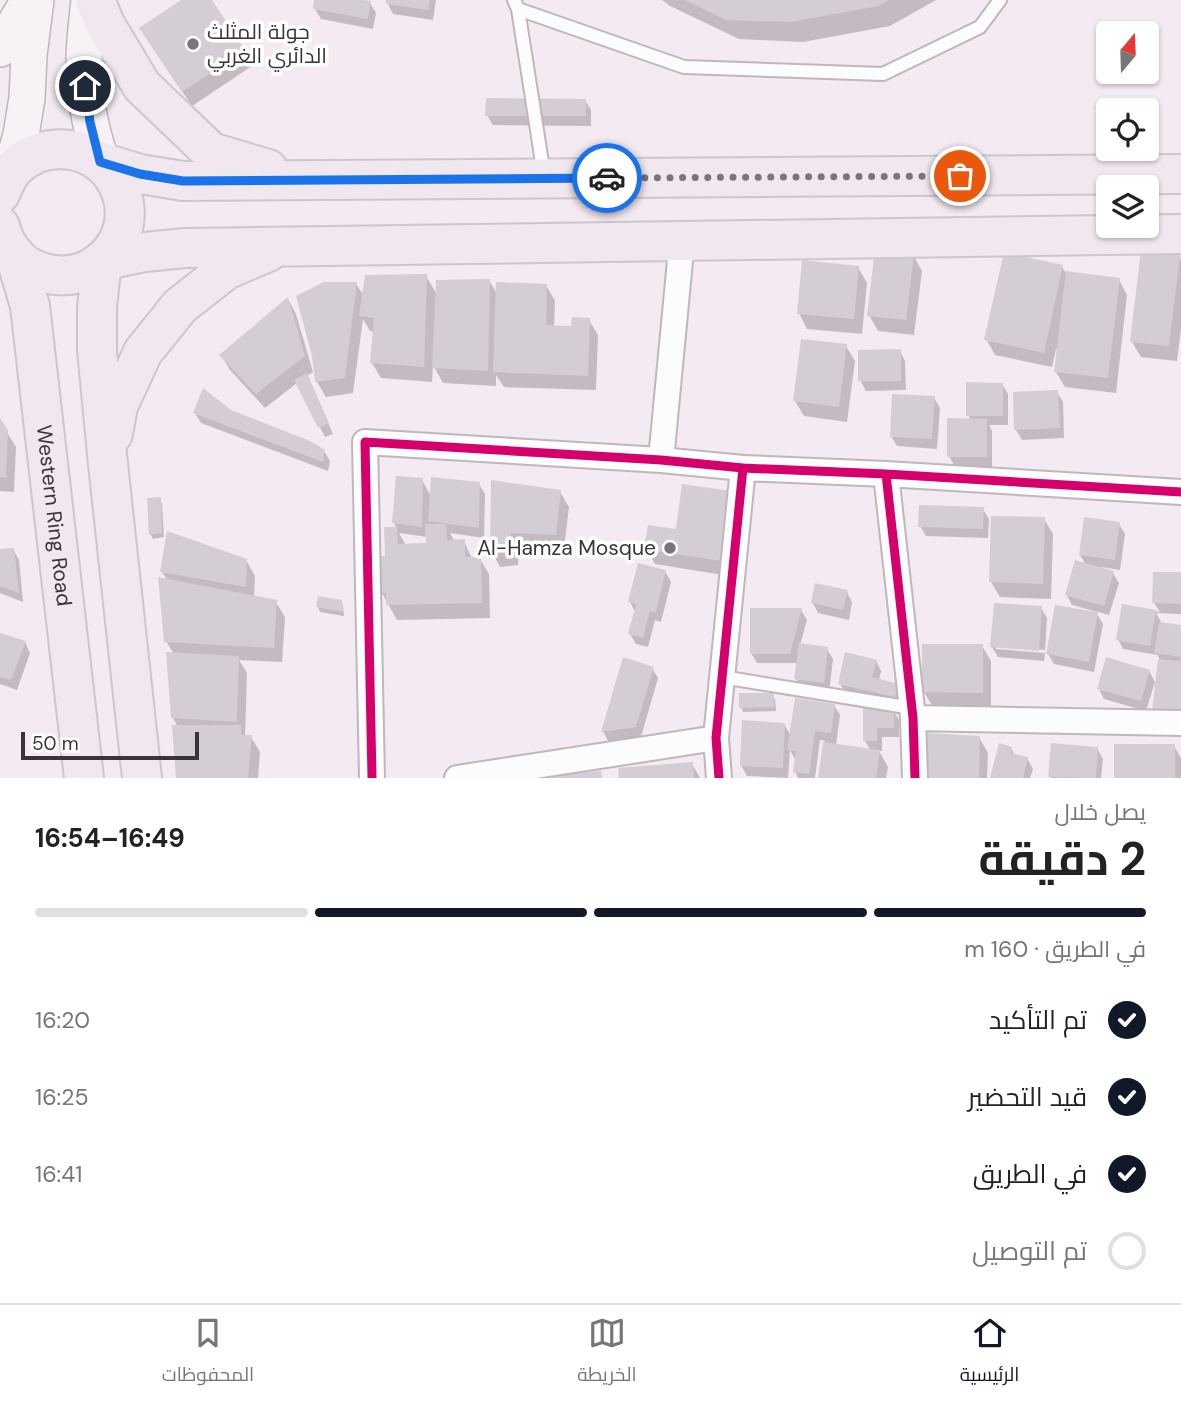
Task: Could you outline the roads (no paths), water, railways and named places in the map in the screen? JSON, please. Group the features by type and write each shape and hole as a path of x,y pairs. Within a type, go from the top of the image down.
{"main road":[{"path":"0,49 29,0"},
{"path":"3,182 21,135 36,0"},
{"path":"89,0 85,86 100,162"},
{"path":"94,0 142,86 211,152 307,180"},
{"path":"3,182 24,160 43,151 63,148 83,152 114,175 122,192 125,211 123,230 115,247 102,261 86,271 67,275 48,274 30,267 5,244"},
{"path":"100,162 140,174 183,181 1181,174"},
{"path":"102,261 145,252 185,248 1181,234"},
{"name":"Western Ring Road","path":"5,244 30,306 84,778"},
{"path":"107,464 118,406 143,352 150,343 180,306 226,270 281,246"},
{"path":"102,261 97,307 97,350 142,778"}],"street":[{"path":"660,460 682,240"},
{"path":"372,778 365,442 660,460 743,468 1181,492"},
{"path":"719,778 716,738 743,468"},
{"path":"886,474 912,713 915,778"},
{"path":"912,713 1181,723"},
{"path":"457,778 716,738"}],"lane":[{"path":"545,179 516,5 684,67 883,74 980,27 1000,0"},
{"path":"722,677 912,713"}],"place":[{"name":"جولة المثلث الدائري الغربي","path":"193,44"},
{"name":"Al-Hamza Mosque","path":"670,548"}]}
